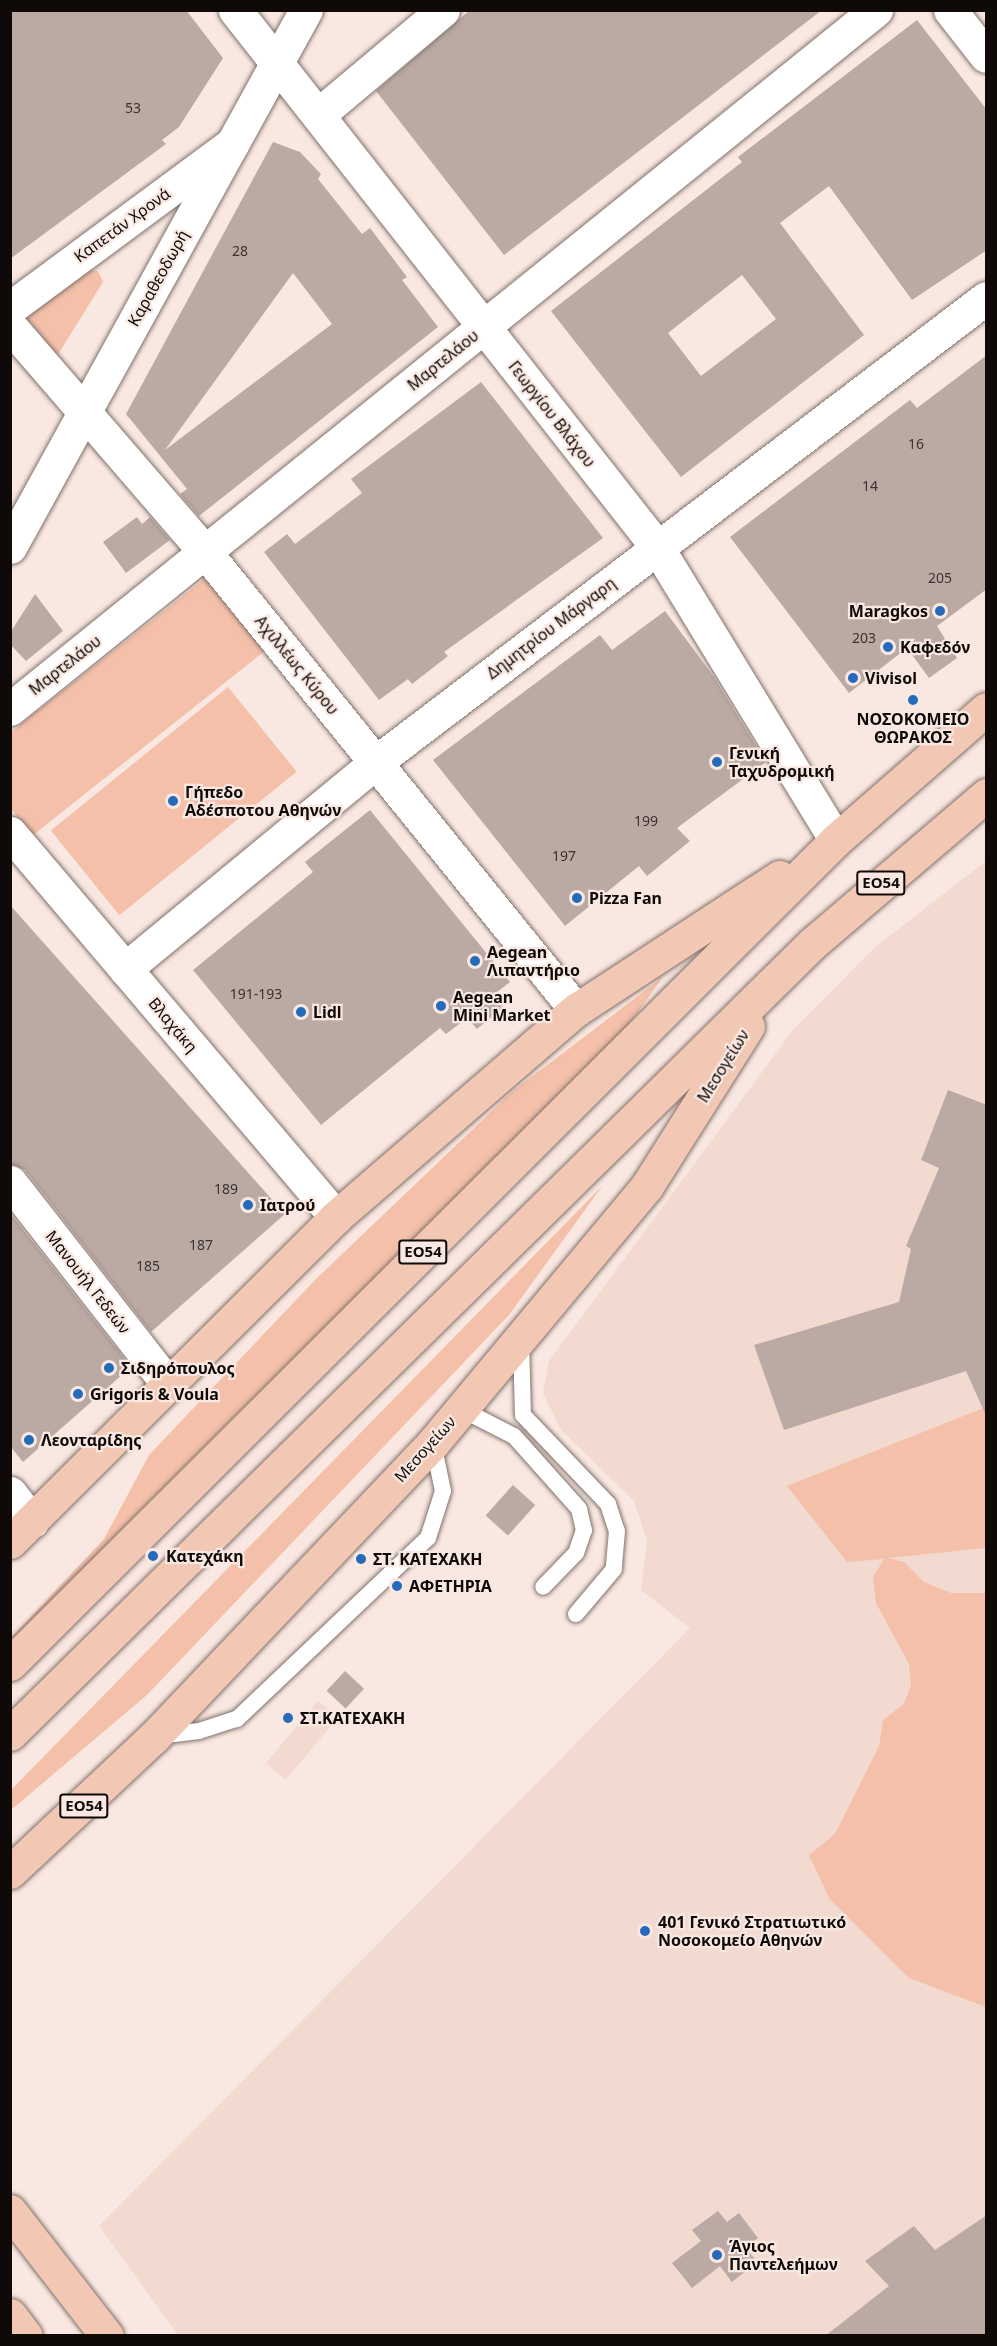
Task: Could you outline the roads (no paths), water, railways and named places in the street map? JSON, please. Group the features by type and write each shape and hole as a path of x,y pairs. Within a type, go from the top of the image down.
{"main road":[{"name":"ΕΟ54","path":"10,1664 836,840 987,709"},
{"name":"Μεσογείων","path":"10,1734 780,976 903,863 987,795"},
{"name":"ΕΟ54","path":"21,1531 336,1217 576,1010 836,840"},
{"name":"Μεσογείων","path":"10,1872 154,1737 433,1443 647,1186 780,976"},
{"path":"10,2211 107,2336"},
{"path":"10,2315 26,2336"}],"street":[{"name":"Γεωργίου Βλάχου","path":"235,10 657,547 836,840"},
{"name":"Καραθεοδωρή","path":"10,547 82,412 234,143 306,10"},
{"path":"318,115 443,10"},
{"name":"Μαρτελάου","path":"10,709 876,10"},
{"path":"950,10 987,56"},
{"name":"Καπετάν Χρονά","path":"10,308 234,143"},
{"name":"Δημητρίου Μάργαρη","path":"125,969 376,762 987,298"},
{"name":"Αχιλλέως Κύρου","path":"10,326 206,553 576,1010"},
{"name":"Βλαχάκη","path":"10,833 336,1217"},
{"name":"Μανουήλ Γεδεών","path":"10,1182 167,1383"},
{"path":"10,1493 21,1531"}],"lane":[{"path":"521,1337 524,1415 608,1504 617,1531 614,1569 576,1614"},
{"path":"461,1409 514,1436 579,1509 584,1530 576,1553 543,1587"},
{"path":"154,1737 199,1731 237,1719 428,1538 443,1491 433,1443"}],"place":[{"name":"Maragkos","path":"940,611"},
{"name":"Καφεδόν","path":"888,647"},
{"name":"Vivisol","path":"853,678"},
{"name":"ΝΟΣΟΚΟΜΕΙΟ ΘΩΡΑΚΟΣ","path":"913,700"},
{"name":"Γενική Ταχυδρομική","path":"717,762"},
{"name":"Γήπεδο Αδέσποτου Αθηνών","path":"173,801"},
{"name":"Pizza Fan","path":"577,898"},
{"name":"Aegean Λιπαντήριο","path":"475,961"},
{"name":"Aegean Mini Market","path":"441,1006"},
{"name":"Lidl","path":"301,1012"},
{"name":"Ιατρού","path":"248,1205"},
{"name":"Σιδηρόπουλος","path":"109,1368"},
{"name":"Grigoris & Voula","path":"78,1394"},
{"name":"Λεονταρίδης","path":"29,1440"},
{"name":"Κατεχάκη","path":"153,1556"},
{"name":"ΣΤ. ΚΑΤΕΧΑΚΗ","path":"361,1559"},
{"name":"ΑΦΕΤΗΡΙΑ","path":"397,1586"},
{"name":"ΣΤ.ΚΑΤΕΧΑΚΗ","path":"288,1718"},
{"name":"401 Γενικό Στρατιωτικό Νοσοκομείο Αθηνών","path":"645,1931"},
{"name":"Άγιος Παντελεήμων","path":"717,2255"}]}
